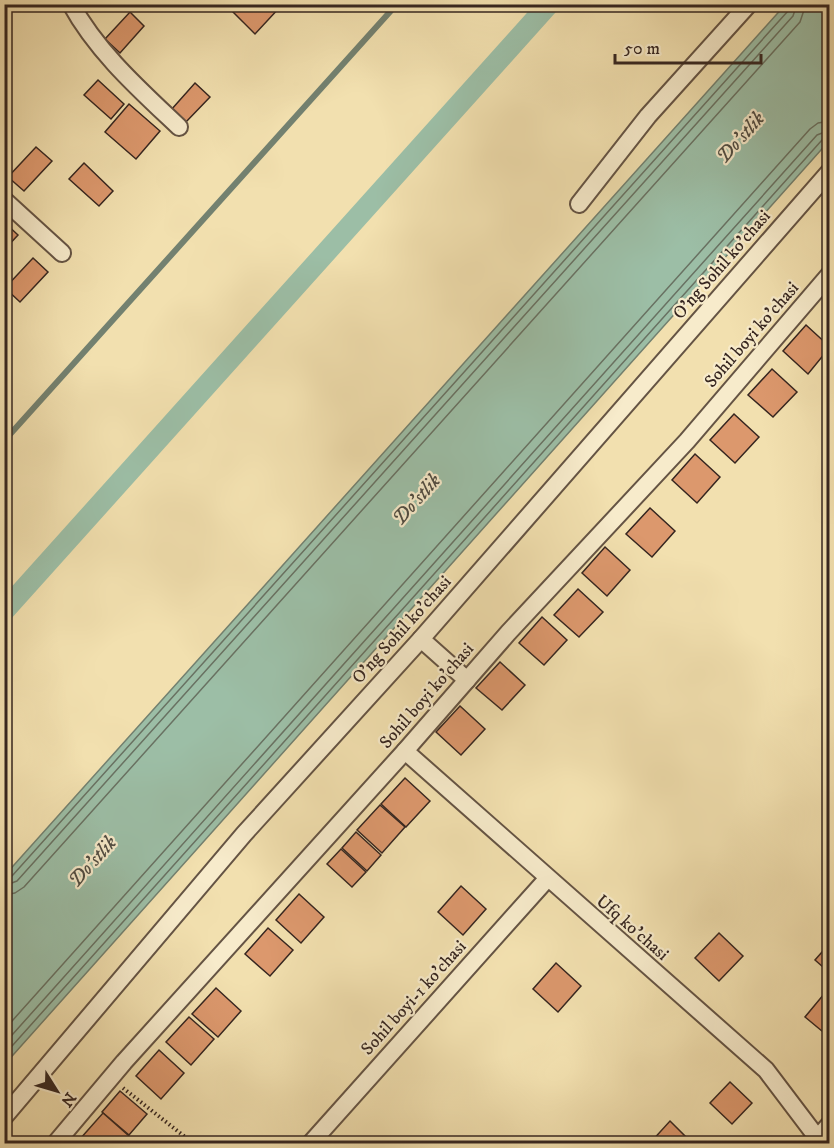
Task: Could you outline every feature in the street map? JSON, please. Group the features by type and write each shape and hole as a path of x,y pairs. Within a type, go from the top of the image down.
{"street":[{"path":"70,4 124,75 179,127"},
{"path":"579,204 648,116 748,4"},
{"name":"O'ng Sohil ko'chasi","path":"4,1117 244,834 421,639 830,171"},
{"path":"4,200 62,253"},
{"name":"Sohil boyi ko'chasi","path":"55,1143 467,680 687,441 830,274"},
{"path":"421,639 467,680"},
{"name":"Ufq ko'chasi","path":"405,752 766,1070 818,1142"},
{"name":"Sohil boyi-1 ko'chasi","path":"309,1143 547,879"},
{"path":"818,1142 830,1124"}],"path":[{"path":"111,1078 194,1143"}],"water":[{"name":"Do'stlik","path":"785,5 829,5 829,141 5,1064 5,875"}],"building":[{"path":"277,4 280,7 255,34 226,5"},
{"path":"130,12 144,26 120,53 105,39"},
{"path":"98,80 124,104 111,119 84,95"},
{"path":"195,83 210,97 185,123 171,110"},
{"path":"129,104 160,131 136,159 105,132"},
{"path":"36,147 52,161 24,191 8,177"},
{"path":"84,163 113,191 99,206 69,179"},
{"path":"4,222 18,235 4,250"},
{"path":"33,258 48,272 20,302 5,288"},
{"path":"806,325 830,347 808,374 783,351"},
{"path":"772,369 797,392 773,417 748,395"},
{"path":"734,414 759,437 735,463 710,440"},
{"path":"695,454 720,477 697,503 672,480"},
{"path":"650,508 675,531 652,557 626,534"},
{"path":"605,547 630,570 607,596 582,573"},
{"path":"578,589 603,612 579,637 554,615"},
{"path":"542,617 567,640 544,665 519,643"},
{"path":"500,662 525,685 502,710 476,688"},
{"path":"460,706 485,729 461,755 436,732"},
{"path":"405,778 430,801 406,827 381,804"},
{"path":"380,805 405,827 382,853 357,830"},
{"path":"356,832 381,855 367,871 342,848"},
{"path":"341,849 366,872 352,887 327,864"},
{"path":"461,886 486,909 463,935 438,912"},
{"path":"299,894 324,917 301,943 276,920"},
{"path":"268,928 293,950 270,976 245,954"},
{"path":"719,933 743,956 719,981 695,958"},
{"path":"830,943 830,973 815,960"},
{"path":"556,963 581,986 558,1012 533,989"},
{"path":"216,988 241,1011 218,1037 192,1014"},
{"path":"824,994 830,999 828,1036 805,1017"},
{"path":"189,1017 214,1039 191,1065 166,1042"},
{"path":"159,1050 184,1073 161,1099 136,1076"},
{"path":"730,1082 752,1103 732,1124 710,1103"},
{"path":"120,1091 147,1114 129,1135 102,1112"},
{"path":"103,1113 129,1136 122,1144 85,1144 80,1139"},
{"path":"670,1121 691,1142 690,1144 650,1143"}],"waterway":[{"path":"4,441 397,4"},
{"path":"4,611 549,4"}]}
